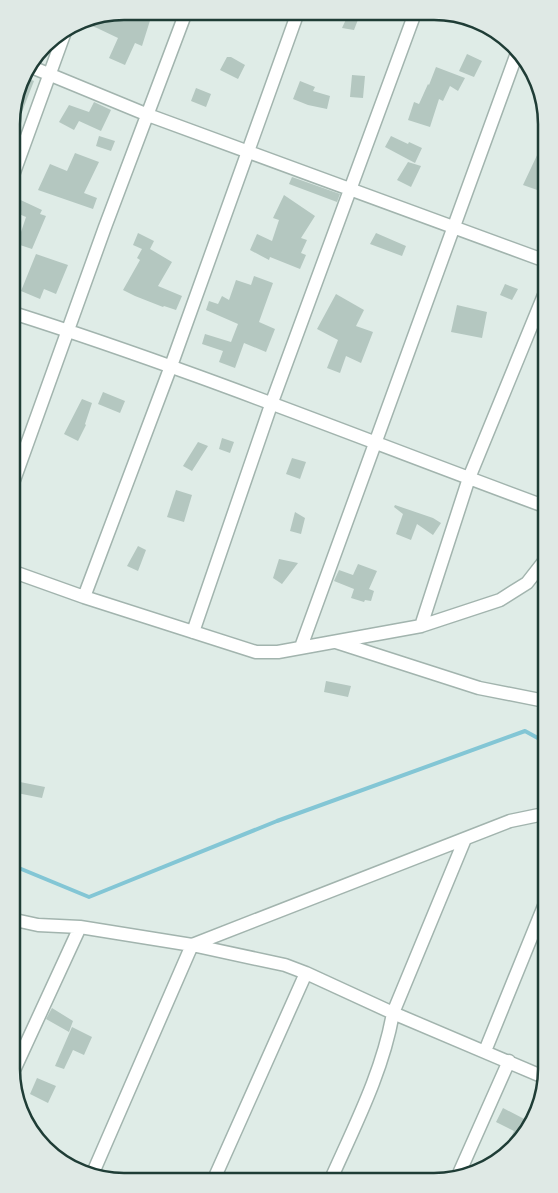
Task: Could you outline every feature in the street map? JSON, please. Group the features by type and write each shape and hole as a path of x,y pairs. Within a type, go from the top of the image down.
{"street":[{"path":"20,463 67,330 183,20"},
{"path":"84,597 171,366 295,20"},
{"path":"193,632 272,402 412,20"},
{"path":"20,156 62,40"},
{"path":"301,647 515,59"},
{"path":"36,69 148,116 538,258"},
{"path":"421,626 468,478 538,309"},
{"path":"20,315 272,402 538,504"},
{"path":"20,574 84,597 256,652 278,652 421,626 500,600 527,583 538,569"},
{"path":"334,641 479,688 538,700"},
{"path":"95,1169 192,945 510,821 538,815"},
{"path":"333,1173 379,1069 388,1041 393,1013 465,839"},
{"path":"484,1051 538,920"},
{"path":"20,921 38,925 80,926 192,945 285,965 538,1074"},
{"path":"20,1057 80,926"},
{"path":"217,1173 306,973"},
{"path":"461,1169 509,1061"}],"building":[{"path":"117,20 150,20 142,46 135,43 125,65 109,58 118,38 90,25"},
{"path":"346,20 358,20 354,30 342,28"},
{"path":"467,54 482,61 474,77 459,71"},
{"path":"227,57 231,57 245,65 238,79 220,70"},
{"path":"436,67 465,78 458,91 450,86 443,101 439,99 430,127 408,120 414,102 419,104"},
{"path":"352,75 365,76 363,98 350,97"},
{"path":"30,79 34,81 20,117 28,84"},
{"path":"300,81 315,87 313,91 330,96 327,109 308,105 293,99"},
{"path":"196,88 211,94 206,107 191,101"},
{"path":"94,102 111,110 101,131 79,121 74,130 59,122 69,105 89,112"},
{"path":"99,136 115,141 111,151 96,146"},
{"path":"391,136 422,148 415,163 385,147"},
{"path":"75,153 99,162 84,193 97,198 93,209 38,190 50,164 67,171"},
{"path":"538,153 538,190 523,185"},
{"path":"408,162 421,166 411,187 397,180"},
{"path":"292,177 340,194 337,202 289,184"},
{"path":"284,195 315,216 301,238 307,240 301,253 306,255 300,269 270,257 269,260 250,250 257,234 272,241 279,220 273,218"},
{"path":"20,200 42,210 40,214 46,216 32,249 20,245 20,235 26,217 20,214"},
{"path":"138,233 154,241 150,249 172,262 158,286 182,296 176,310 163,307 123,290 140,260 137,258 142,249 133,245"},
{"path":"376,233 406,246 402,256 370,244"},
{"path":"36,254 68,265 56,294 44,289 40,299 21,291"},
{"path":"254,276 273,283 259,322 275,329 266,352 244,343 235,368 219,362 223,351 202,344 205,334 231,342 238,324 206,310 209,301 218,304 222,296 229,300 236,280 251,285"},
{"path":"505,284 518,289 512,300 500,295"},
{"path":"336,294 364,310 356,326 373,332 361,363 346,356 340,373 327,368 338,340 317,329"},
{"path":"457,305 487,312 482,338 451,332"},
{"path":"103,392 125,401 120,413 98,404"},
{"path":"82,399 92,403 86,425 78,441 64,434"},
{"path":"222,438 234,442 230,453 219,449"},
{"path":"198,442 208,446 192,471 183,466"},
{"path":"292,458 306,462 300,479 286,474"},
{"path":"176,490 192,495 184,522 167,517"},
{"path":"395,505 433,518 441,523 433,535 417,524 411,540 396,534 403,514 394,507"},
{"path":"295,512 305,518 301,534 290,531"},
{"path":"138,546 146,550 138,571 127,566"},
{"path":"279,559 298,563 282,584 273,578"},
{"path":"358,564 377,571 369,589 374,591 371,601 365,600 364,602 351,598 354,589 334,581 339,570 353,575"},
{"path":"326,681 351,686 348,697 324,692"},
{"path":"20,782 45,787 42,798 20,794"},
{"path":"52,1008 73,1021 69,1032 46,1019"},
{"path":"72,1027 92,1037 84,1055 73,1050 64,1069 55,1066"},
{"path":"37,1078 56,1086 48,1103 30,1094"},
{"path":"503,1108 525,1119 509,1142 514,1131 496,1122"}],"waterway":[{"path":"20,868 89,897 277,821 525,731 538,738"}]}
